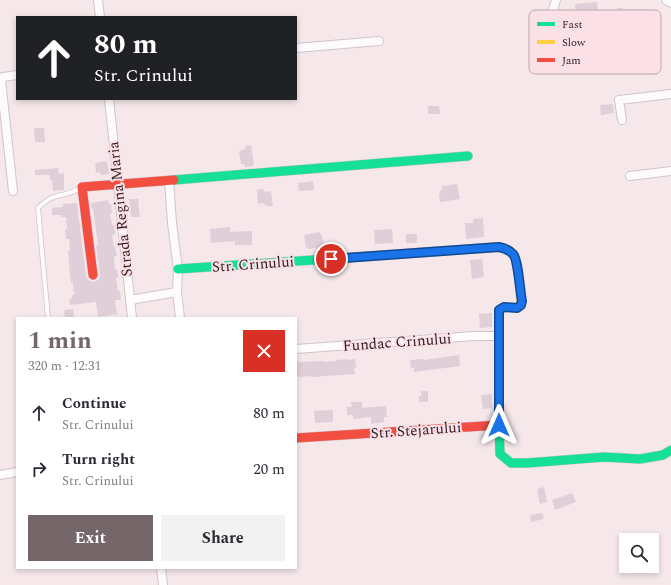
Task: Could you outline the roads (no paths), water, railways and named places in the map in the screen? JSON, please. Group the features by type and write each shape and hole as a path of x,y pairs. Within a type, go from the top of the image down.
{"street":[{"path":"98,0 100,16"},
{"path":"554,10 556,0"},
{"path":"666,0 671,3"},
{"path":"297,48 379,41"},
{"path":"12,191 1,80 3,77 16,75"},
{"path":"622,120 619,100 671,94"},
{"name":"Strada Regina Maria","path":"109,100 132,317"},
{"path":"93,275 82,187 468,156"},
{"path":"630,176 671,171"},
{"path":"169,180 172,222 178,269 177,292 180,317"},
{"name":"Str. Crinului","path":"178,269 499,247 507,250 515,256 522,301 521,305 517,308 504,307 499,310 499,336"},
{"path":"130,300 177,292"},
{"name":"Fundac Crinului","path":"297,349 474,336 499,336"},
{"path":"499,336 500,454 511,463 604,457 640,459 663,454 671,450"},
{"name":"Str. Stejarului","path":"297,438 499,425"},
{"path":"0,475 16,472"},
{"path":"161,569 164,585"}],"lane":[{"path":"48,317 38,208 56,196 74,192 82,187"}]}
